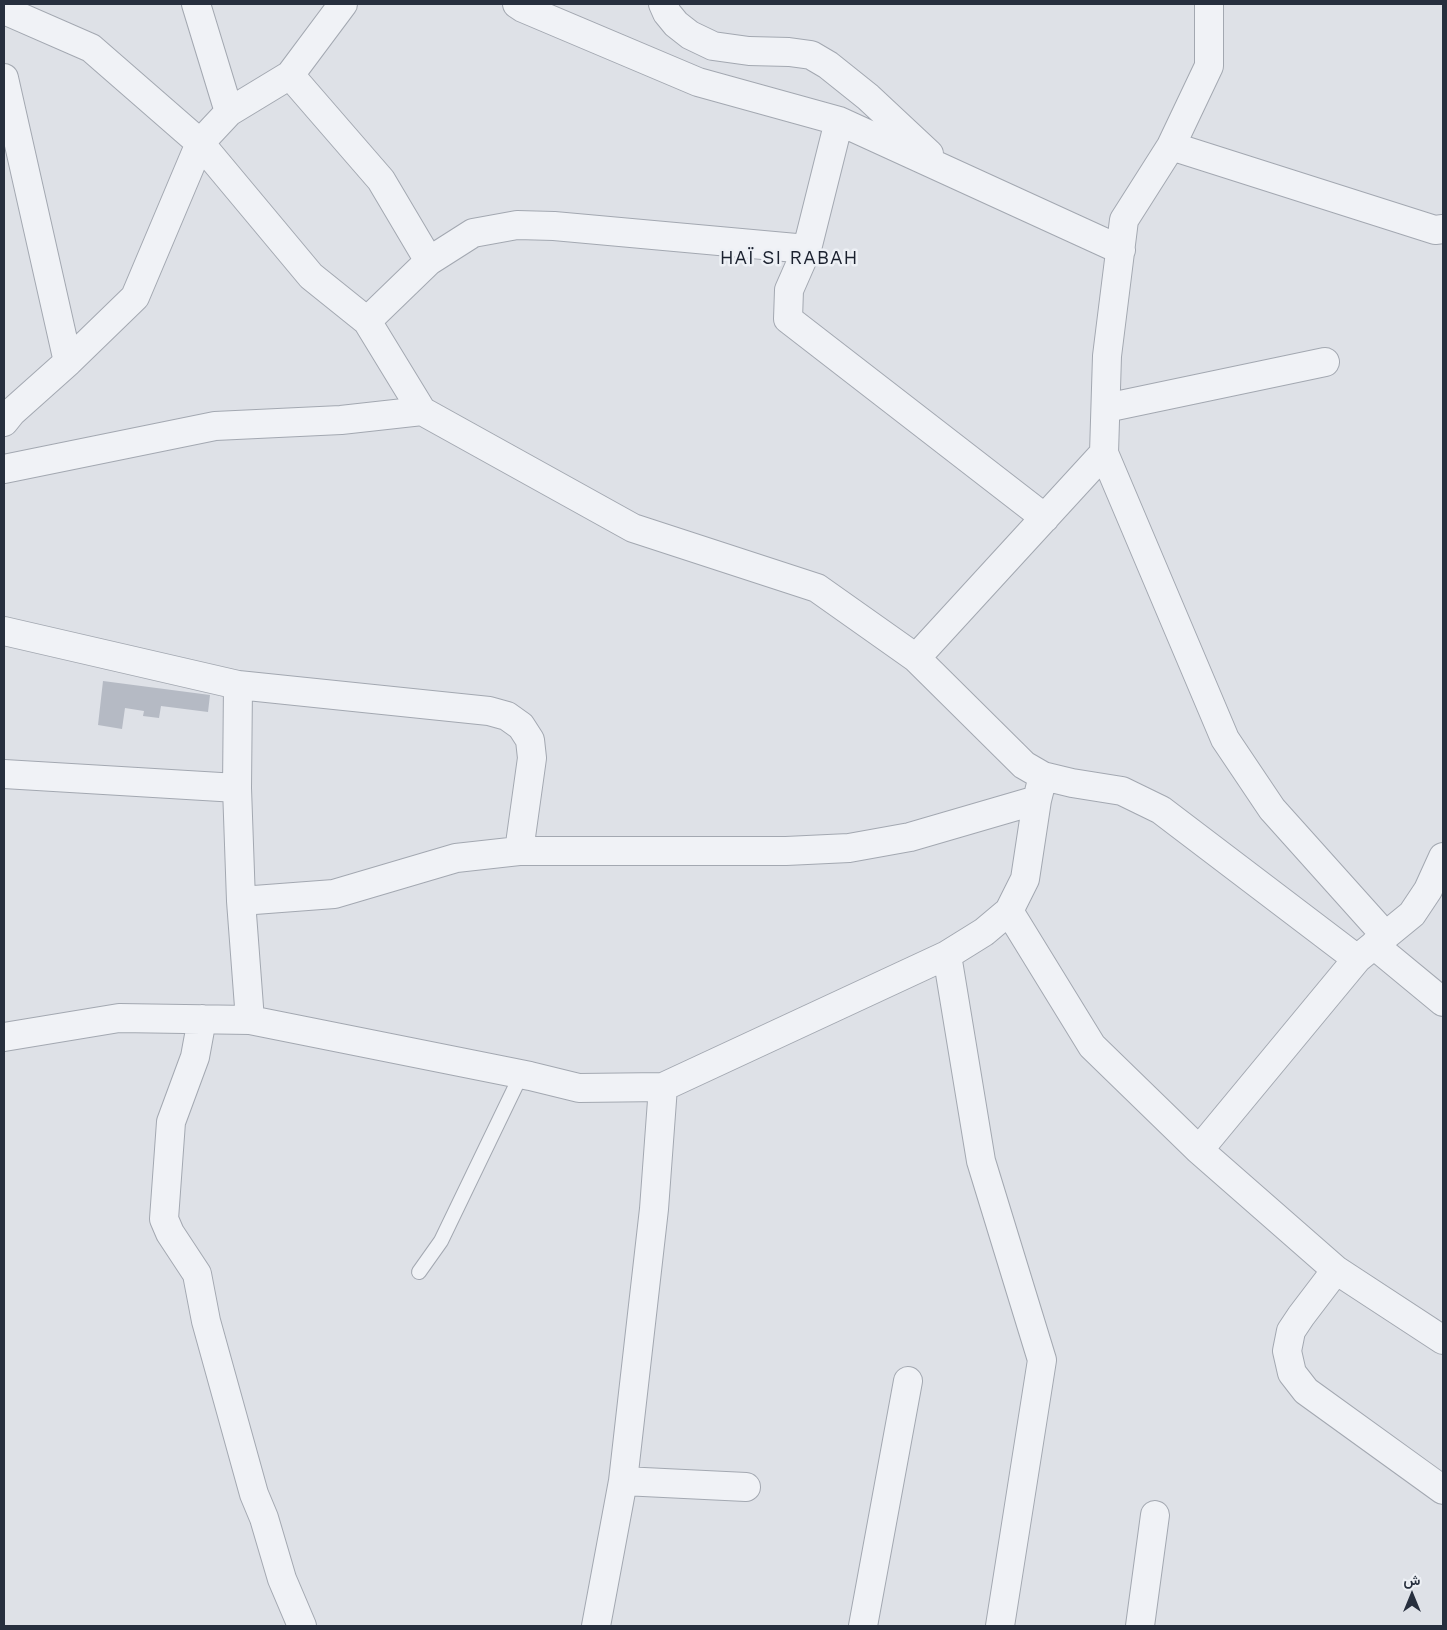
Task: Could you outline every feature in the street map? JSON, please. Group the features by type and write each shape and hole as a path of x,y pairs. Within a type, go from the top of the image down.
{"street":[{"path":"196,4 229,112"},
{"path":"4,422 12,412 68,362 135,297 200,143 229,112 290,75 343,4"},
{"path":"517,4 698,82 838,122 1120,250"},
{"path":"663,4 676,24 690,35 713,46 749,51 789,52 811,56 828,65 868,97 947,171"},
{"path":"1209,4 1209,66 1171,146 1124,220 1107,356 1104,453 1225,739 1272,809 1372,946"},
{"path":"4,10 90,48 200,143 311,276 367,321 422,411 633,528 818,588 916,658 1024,764 1040,788 1025,879 1009,911 984,932 947,956 663,1087 579,1088 250,1020 118,1018 4,1037"},
{"path":"290,75 381,180 430,262"},
{"path":"4,78 68,362"},
{"path":"838,122 807,249 789,290 788,319 1045,518"},
{"path":"1171,146 1435,230 1443,229"},
{"path":"367,321 430,262 473,233 517,225 554,226 807,249"},
{"path":"1106,408 1325,362"},
{"path":"4,469 215,426 341,420 422,411"},
{"path":"916,658 1104,453"},
{"path":"4,631 238,685 479,710 507,716 521,726 530,740 532,758 519,851"},
{"path":"238,685 237,788 241,901 250,1020"},
{"path":"4,774 237,788"},
{"path":"241,901 334,894 456,858 519,851 786,851 849,848 910,837 1040,788 1072,783 1122,791 1161,810 1372,946 1443,1002"},
{"path":"1199,1150 1372,946 1412,914 1428,890 1443,857"},
{"path":"1009,911 1092,1046 1199,1150 1336,1270 1443,1340"},
{"path":"947,956 981,1162 1042,1360 1000,1626"},
{"path":"202,1019 195,1057 171,1122 164,1219 170,1233 197,1274 206,1321 254,1494 264,1518 282,1579 302,1626"},
{"path":"596,1626 623,1481 654,1209 663,1087"},
{"path":"1336,1270 1291,1332 1287,1351 1292,1373 1306,1391 1443,1490"},
{"path":"863,1626 908,1381"},
{"path":"623,1481 746,1487"},
{"path":"1140,1626 1155,1516"}],"lane":[{"path":"418,1272 441,1241 521,1075"}],"building":[{"path":"103,681 210,695 208,712 161,706 159,718 143,716 144,711 125,708 122,729 98,725"}],"district":[{"name":"HAÏ SI RABAH","path":"789,258"}]}
